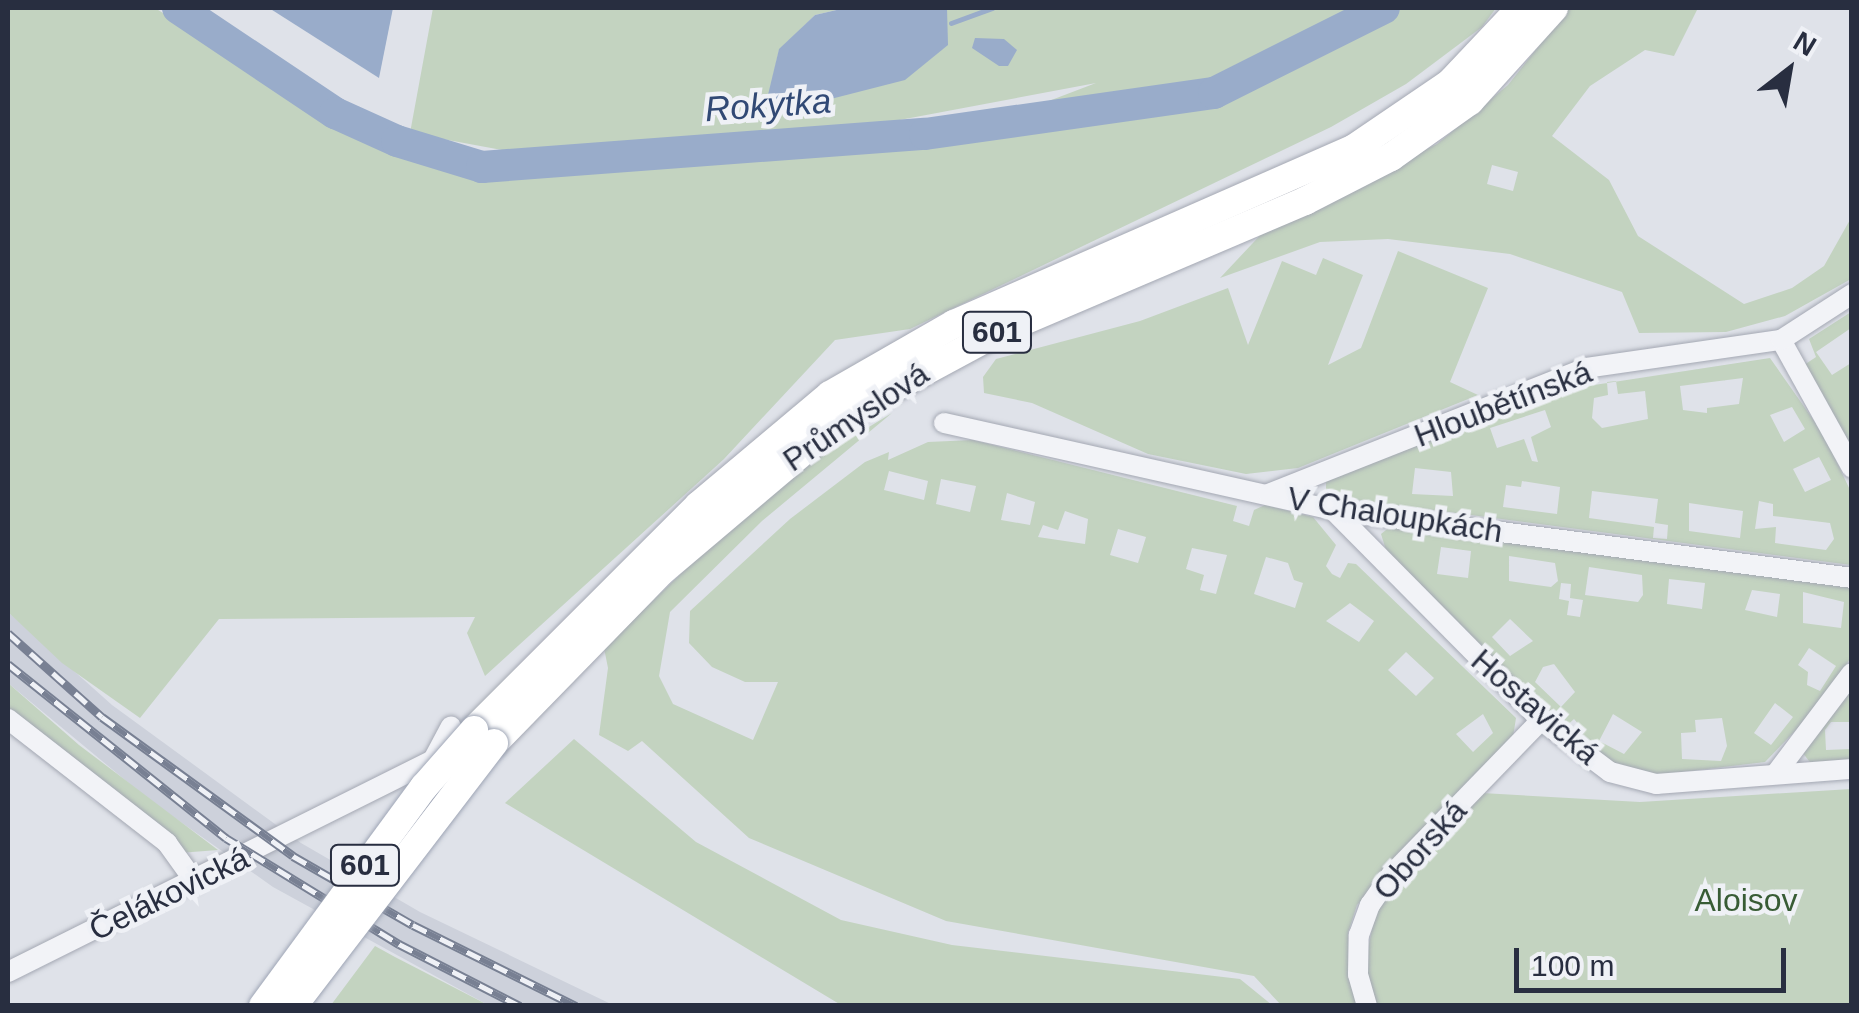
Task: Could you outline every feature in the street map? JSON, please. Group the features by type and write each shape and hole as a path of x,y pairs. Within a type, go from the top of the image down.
{"main road":[{"name":"Průmyslová","path":"263,1006 424,787 473,733 698,505 830,395 954,324 1353,149 1450,83 1521,8"},
{"name":"Průmyslová","path":"293,1006 473,733 851,411 998,332 1305,201 1392,156 1470,101 1554,8"}],"street":[{"name":"Hloubětínská","path":"1268,494 1586,368 1780,340 1852,294"},
{"path":"1780,340 1852,468"},
{"name":"V Chaloupkách","path":"944,423 1333,510 1852,578"},
{"name":"Hostavická","path":"1333,510 1541,720 1585,758 1634,781 1852,768"},
{"path":"1777,772 1852,673"},
{"path":"8,719 168,843 195,882"},
{"name":"Oborská","path":"1367,1006 1358,974 1360,934 1370,906 1392,874 1541,720"},
{"name":"Čelákovická","path":"8,972 331,815 434,760 473,733"}],"shaded area":[{"path":"8,612 112,705 301,843 420,912 613,1005 488,1005 273,887 148,799 8,683"}],"green space":[{"path":"8,8 155,8 374,146 490,178 931,146 1096,83 857,128 524,154 410,133 433,8 845,8 815,15 779,50 768,99 947,8 1496,8 1482,27 1406,84 1331,127 910,329 835,340 724,459 485,676 467,633 475,617 219,619 140,718 62,663 8,612"},
{"path":"1569,8 1698,8 1674,56 1645,50 1590,86 1552,136 1609,180 1638,236 1744,304 1792,288 1824,266 1851,218 1851,279 1785,316 1726,332 1639,333 1622,292 1510,254 1388,239 1320,242 1220,278 1267,228 1437,144 1508,85","holes":["1492,165 1518,172 1513,191 1487,184"]},
{"path":"1398,251 1488,288 1450,382 1478,395 1298,468 1246,474 1148,454 1032,403 984,393 983,377 996,359 1140,321 1228,288 1248,345 1282,261 1316,275 1323,258 1363,275 1328,365 1361,348"},
{"path":"1851,312 1851,328 1816,352 1832,375 1851,363 1851,450 1801,367 1816,357 1809,339"},
{"path":"1770,358 1824,435 1850,490 1851,565 1326,496 1326,480 1568,389 1607,383 1608,395 1594,398 1592,418 1602,428 1648,419 1645,391 1618,394 1616,382","holes":["1743,378 1739,404 1707,408 1707,413 1683,410 1680,386","1792,407 1805,429 1784,442 1770,415","1545,410 1551,427 1531,437 1538,462 1532,461 1524,439 1497,448 1490,428","1819,457 1831,480 1805,492 1793,469","1415,468 1451,472 1453,496 1412,494","1522,481 1560,487 1557,514 1503,507 1506,485 1521,487","1592,491 1658,499 1655,523 1668,525 1667,539 1653,538 1654,527 1589,518","1759,501 1773,504 1773,516 1830,523 1834,539 1826,550 1775,543 1776,527 1755,529","1689,503 1743,511 1740,538 1689,531"]},
{"path":"892,413 762,521 670,612 659,676 673,704 753,740 778,682 745,682 712,667 689,643 690,611 790,519 865,462 889,452 888,460 928,442 973,440 1237,506 1233,521 1249,526 1254,510 1265,505 1313,517 1336,545 1326,566 1332,574 1340,578 1348,563 1356,564 1516,718 1513,737 1357,905 1348,933 1359,1006 1281,1005 1254,976 946,921 749,838 642,741 628,751 599,735 608,668 604,648 721,535 821,456","holes":["889,471 928,481 924,500 884,490","941,479 976,486 970,512 936,504","1007,493 1035,502 1030,525 1001,520","1065,511 1088,519 1085,544 1038,537 1043,525 1058,530","1118,529 1146,537 1138,563 1110,555","1192,548 1227,555 1216,594 1200,590 1204,575 1186,569","1266,557 1288,563 1294,580 1303,583 1295,608 1254,594","1350,603 1374,621 1359,642 1326,621","1406,652 1434,678 1416,696 1388,670","1483,714 1493,733 1473,752 1456,734"]},
{"path":"1391,526 1851,588 1851,657 1825,700 1765,762 1657,775 1620,767 1570,737 1580,726 1574,719 1563,729 1386,550 1381,534","holes":["1441,547 1471,551 1468,578 1437,574","1509,556 1555,563 1558,581 1551,587 1509,581","1589,567 1642,575 1643,595 1638,602 1585,595","1669,579 1705,583 1702,609 1667,604","1561,583 1571,584 1570,598 1583,600 1580,617 1567,615 1569,601 1559,599","1752,590 1780,594 1777,617 1745,610","1803,592 1844,602 1841,628 1803,623","1510,619 1533,641 1510,656 1492,637","1809,648 1836,666 1820,691 1807,685 1808,672 1798,665","1554,664 1575,692 1561,707 1535,682 1543,667","1775,703 1793,717 1771,745 1754,733","1613,714 1642,732 1624,754 1599,741","1722,718 1727,746 1721,761 1682,759 1681,733 1696,732 1695,720"]},
{"path":"8,683 79,745 218,850 179,853 8,711"},
{"path":"1851,689 1851,722 1831,722 1825,730 1826,750 1851,749 1851,763 1813,766 1802,752"},
{"path":"574,739 696,842 841,920 952,945 1240,979 1272,1005 841,1005 505,803"},
{"name":"Aloisov","path":"1851,789 1851,1005 1376,1005 1364,971 1375,913 1391,885 1482,793 1640,802"},
{"path":"375,946 395,957 488,1005 331,1005"}],"water":[{"path":"269,8 393,8 379,78"},
{"path":"845,8 947,8 948,45 905,80 819,102 767,99 779,49 815,15"},
{"path":"975,38 1004,39 1017,50 1008,66 999,66 972,48"}],"waterway":[{"name":"Rokytka","path":"178,8 335,113 397,141 482,167 925,134 1214,93 1384,8"},
{"path":"951,23 992,8"}],"railway":[{"path":"8,633 102,717 293,856 413,925 576,1006"},
{"path":"8,664 226,838 399,944 520,1006"}]}
